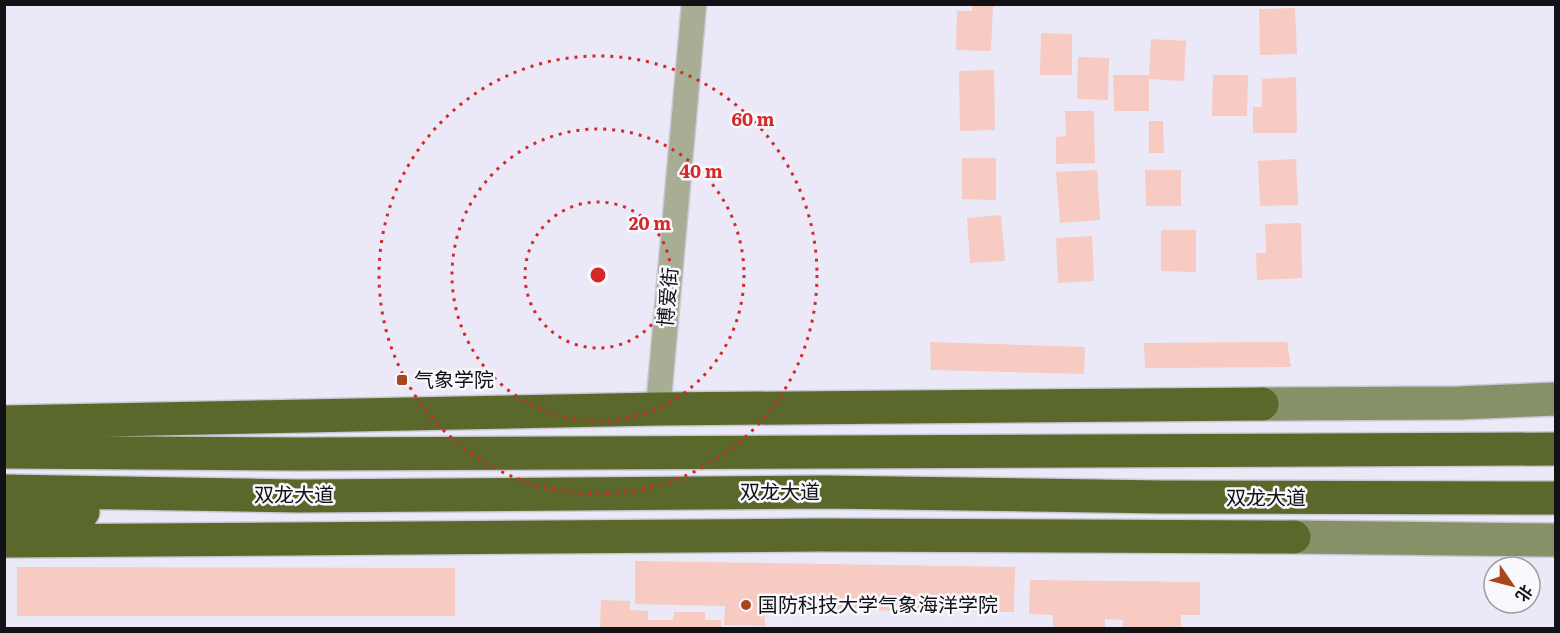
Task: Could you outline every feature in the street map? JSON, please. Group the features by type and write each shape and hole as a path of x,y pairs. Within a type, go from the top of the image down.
{"highway":[{"path":"4,422 658,409 1262,404"},
{"name":"双龙大道","path":"4,452 1556,449"},
{"name":"双龙大道","path":"4,491 300,496 825,492 1162,497 1556,498"},
{"path":"4,518 300,496"},
{"name":"双龙大道","path":"4,541 796,535 1294,537"}],"street":[{"name":"博爱街","path":"658,409 694,4"},
{"path":"1262,404 1459,403 1556,399"},
{"path":"1294,537 1556,540"}],"building":[{"path":"972,4 993,4 991,51 956,50 957,11 972,11"},
{"path":"1295,8 1297,54 1260,55 1259,9"},
{"path":"1041,33 1072,34 1072,75 1040,75"},
{"path":"1151,39 1186,41 1184,81 1149,79 1149,111 1114,111 1113,75 1149,75"},
{"path":"1078,57 1109,58 1108,100 1077,99"},
{"path":"994,70 995,130 960,131 959,71"},
{"path":"1213,75 1248,75 1247,116 1212,116"},
{"path":"1296,77 1297,133 1253,133 1253,107 1262,107 1262,79"},
{"path":"1065,111 1094,111 1095,163 1056,164 1056,137 1066,136"},
{"path":"1149,121 1163,121 1164,153 1149,153"},
{"path":"962,158 996,158 996,200 962,199"},
{"path":"1296,159 1298,205 1260,206 1258,161"},
{"path":"1097,170 1100,220 1060,223 1056,172"},
{"path":"1145,170 1181,170 1181,206 1146,206"},
{"path":"1001,215 1005,261 970,263 967,218"},
{"path":"1301,223 1302,278 1257,280 1256,253 1266,253 1265,224"},
{"path":"1161,230 1196,230 1196,272 1161,271"},
{"path":"1092,236 1094,281 1058,283 1056,238"},
{"path":"930,342 1085,347 1084,374 931,370"},
{"path":"1287,342 1291,367 1145,368 1144,343"},
{"path":"635,561 1015,567 1014,612 764,609 765,626 724,625 725,606 635,604"},
{"path":"17,567 455,568 455,616 17,616"},
{"path":"1030,580 1200,582 1200,615 1181,615 1181,628 1122,628 1123,620 1105,619 1105,628 1053,628 1053,615 1029,614"},
{"path":"601,600 630,601 630,610 648,611 648,620 673,620 674,612 705,612 705,620 721,620 721,628 600,628"}],"place":[{"name":"气象学院","path":"402,380"},
{"name":"国防科技大学气象海洋学院","path":"746,605"}]}
